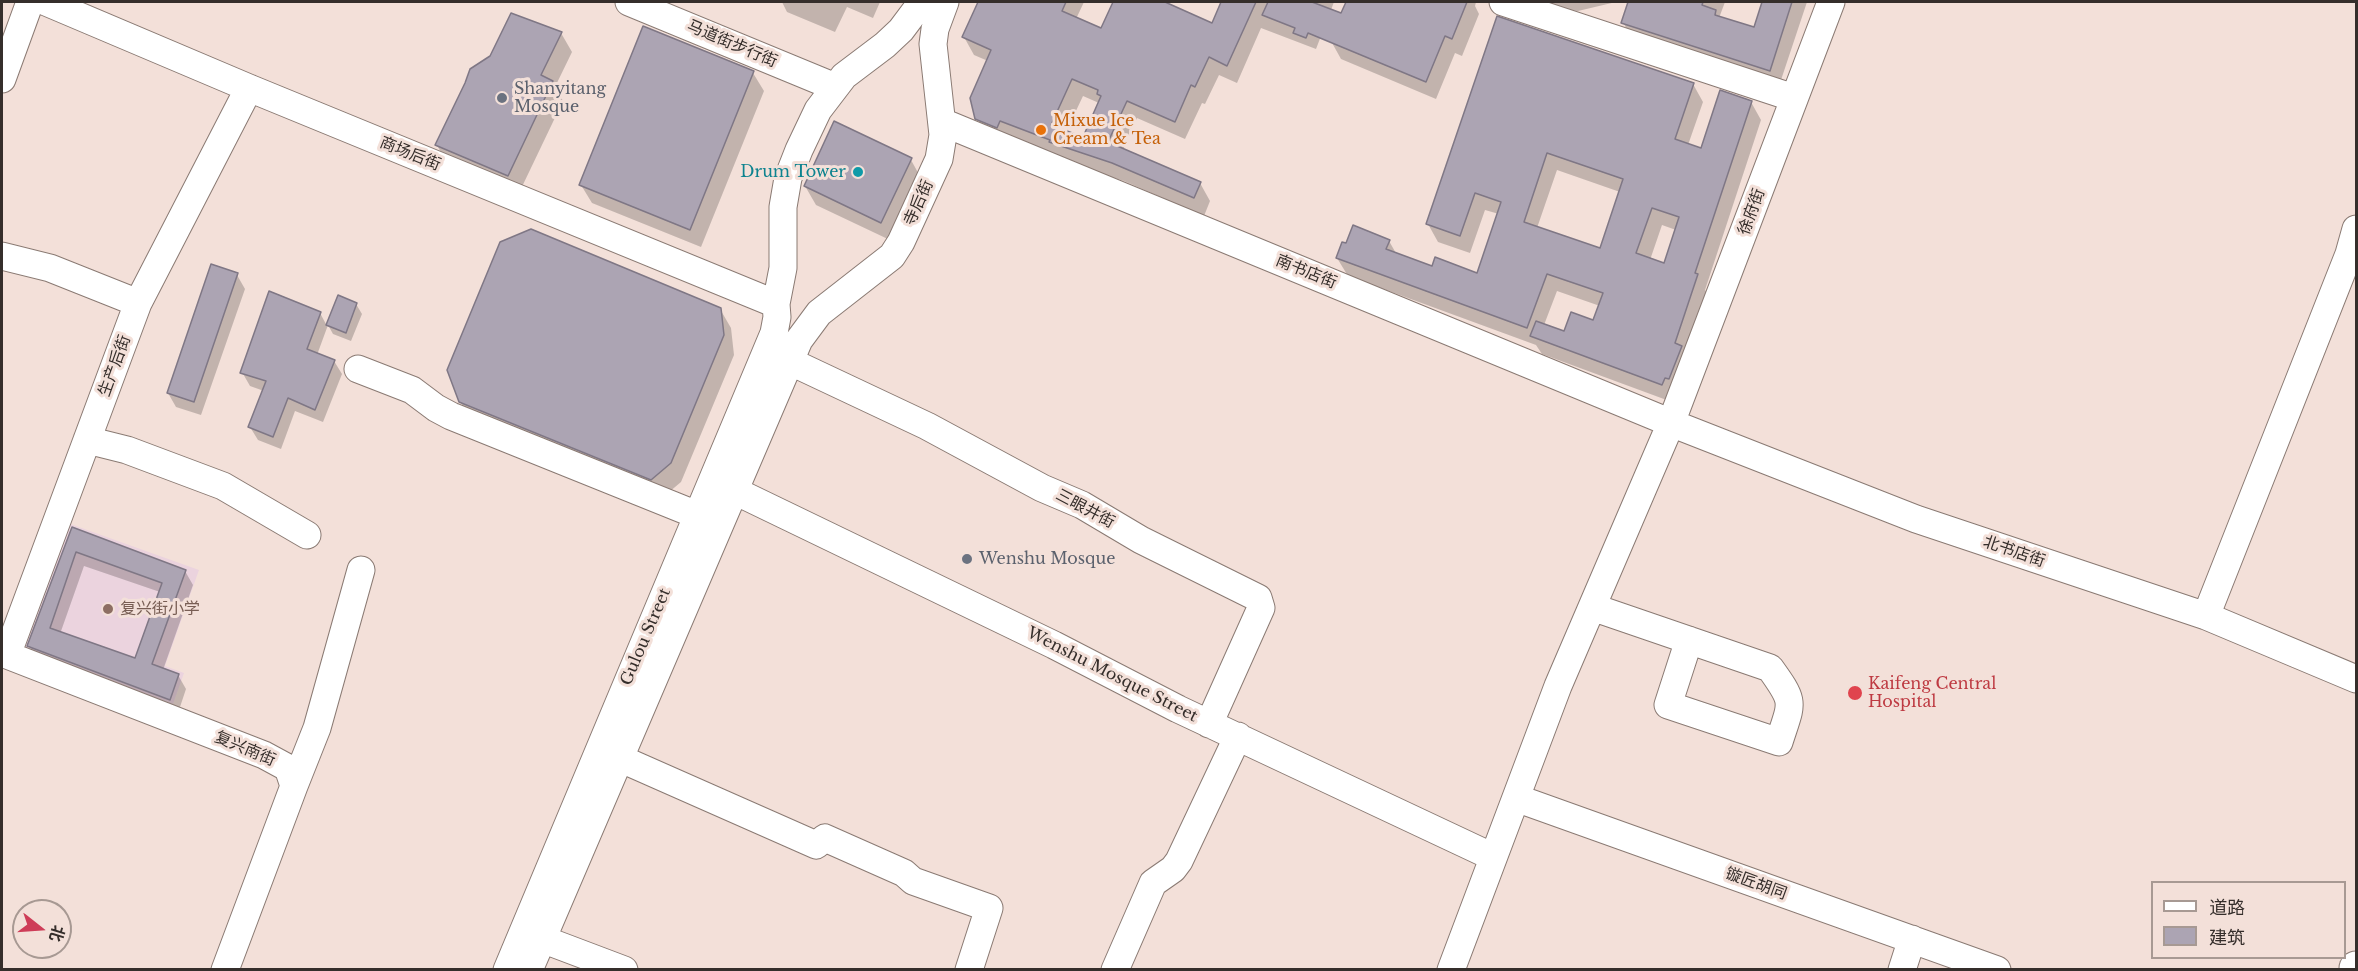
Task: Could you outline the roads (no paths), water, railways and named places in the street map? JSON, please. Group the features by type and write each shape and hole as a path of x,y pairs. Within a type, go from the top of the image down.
{"street":[{"path":"2,79 30,2"},
{"name":"商场后街","path":"46,2 249,88 776,304"},
{"name":"马道街步行街","path":"629,2 836,87"},
{"path":"776,304 783,268 783,207 788,178 818,110 844,76 901,30 922,2"},
{"name":"寺后街","path":"789,361 803,333 819,313 883,265 901,242 939,159 943,135 933,44 935,29 945,2"},
{"path":"1503,2 1794,98"},
{"name":"徐府街","path":"1451,969 1558,686 1671,423 1832,2"},
{"name":"生产后街","path":"4,654 138,303 249,88"},
{"name":"南书店街","path":"942,122 1671,423"},
{"path":"2206,616 2349,254 2356,229"},
{"path":"2,256 50,268 138,303"},
{"name":"Gulou Street","path":"507,969 774,333 777,317 776,304"},
{"name":"Gulou Street","path":"529,969 789,361"},
{"name":"三眼井街","path":"789,361 927,426 1042,488 1082,505 1141,540 1258,598 1260,608 1209,723"},
{"path":"358,369 412,390 451,416 697,516"},
{"name":"北书店街","path":"1671,423 1916,519 2206,616 2356,679"},
{"path":"87,440 127,450 223,486 307,535"},
{"name":"Wenshu Mosque Street","path":"733,490 1043,639 1209,723 1493,857"},
{"path":"225,969 320,718 361,570"},
{"path":"1592,607 1689,640 1770,668 1787,691 1791,701 1779,742 1668,705 1689,640"},
{"name":"复兴南街","path":"4,654 264,755 288,768 294,786"},
{"path":"1115,969 1153,884 1173,869 1179,861 1238,736"},
{"path":"619,758 816,845 825,838 904,873 914,881 989,908 969,969"},
{"name":"镟匠胡同","path":"1516,798 1997,969"},
{"path":"542,939 624,969"},
{"path":"1902,969 1912,939"}],"place":[{"name":"Shanyitang Mosque","path":"502,98"},
{"name":"Mixue Ice Cream & Tea","path":"1041,130"},
{"name":"Drum Tower","path":"858,172"},
{"name":"Wenshu Mosque","path":"967,559"},
{"name":"复兴街小学","path":"108,609"},
{"name":"Kaifeng Central Hospital","path":"1855,693"}]}
